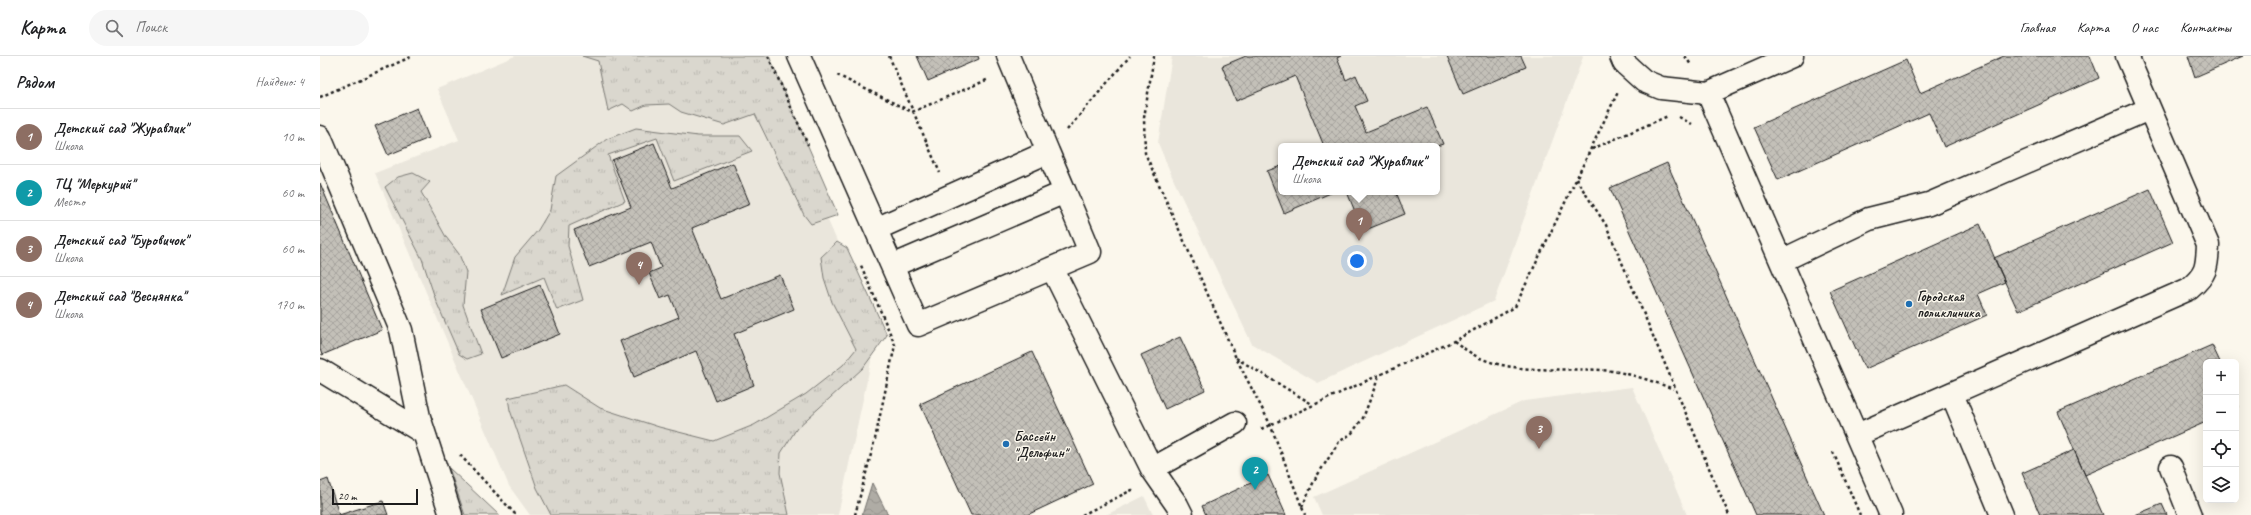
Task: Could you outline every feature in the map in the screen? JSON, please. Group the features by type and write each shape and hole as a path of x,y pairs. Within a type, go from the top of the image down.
{"lane":[{"path":"799,56 918,325 1090,252 1010,62"},
{"path":"1620,56 1624,63 1644,81 1661,88 1708,94 1792,56"},
{"path":"1857,435 2189,289 2202,278 2207,264 2208,245 2126,56"},
{"path":"1708,94 1891,515"},
{"path":"1781,261 1869,219 1929,204 2149,109"},
{"path":"320,137 401,330 424,433 450,515"},
{"path":"876,229 1048,152"},
{"path":"892,266 1065,192"},
{"path":"1052,268 1156,475 1182,515"},
{"path":"320,370 424,433"},
{"path":"1952,394 2002,515"},
{"path":"1156,475 1236,423"},
{"path":"2171,467 2190,515"}],"path":[{"path":"320,97 413,56"},
{"path":"768,56 810,150"},
{"path":"889,56 912,112 950,196"},
{"path":"1048,152 1130,56"},
{"path":"1154,56 1144,118 1145,153 1236,358 1270,424 1305,515"},
{"path":"912,112 1010,62"},
{"path":"835,74 912,112"},
{"path":"1256,431 1454,341 1515,307 1576,178 1592,149 1620,87"},
{"path":"1666,111 1693,124 1696,131"},
{"path":"1592,149 1672,114"},
{"path":"1576,178 1606,225 1674,389 1729,515"},
{"path":"855,515 875,439 895,345 858,258"},
{"path":"1454,341 1479,358 1502,365 1540,370 1612,371 1646,379 1674,389"},
{"path":"1236,358 1312,405"},
{"path":"1302,508 1315,479 1339,442 1352,434 1363,418 1379,375"},
{"path":"1832,450 1860,515"},
{"path":"1082,515 1131,490 1156,475"}],"shaded area":[{"path":"515,56 757,56 877,334 838,515 530,515 509,486 375,173 459,140 437,89"},
{"path":"1172,56 1583,57 1494,301 1318,383 1252,344 1174,181 1158,143"},
{"path":"1632,387 1687,515 1322,515 1314,497 1524,401"},
{"path":"1144,496 1153,515 1106,515"}],"green space":[{"path":"582,56 769,56 838,215 811,224 804,215 755,114 724,125 681,112 669,104 646,105 633,111 623,104 608,111 598,61"},
{"path":"636,128 698,136 740,136 752,151 674,181 657,138 608,155 625,201 569,226 568,246 583,300 557,310 544,277 502,295 515,257 538,230 550,210 556,176 607,139"},
{"path":"413,173 430,182 421,192 446,237 459,254 466,272 463,305 481,354 467,359 459,354 436,301 422,259 385,187 398,177"},
{"path":"837,242 847,248 887,335 863,368 797,428 781,453 780,473 789,515 551,515 537,488 510,410 508,398 564,385 600,408 659,427 714,441 754,425 806,394 843,365 856,349 832,302 824,278 821,257"},
{"path":"449,468 499,515 465,515"}],"water":[{"path":"872,483 888,515 862,515"}],"building":[{"path":"917,56 978,56 979,59 928,81"},
{"path":"1246,56 1341,56 1337,58 1346,80 1356,75 1367,101 1355,106 1366,132 1427,107 1443,144 1323,143 1295,76 1236,101 1222,66"},
{"path":"1447,56 1521,56 1526,67 1463,94"},
{"path":"2004,56 2090,56 2099,78 1944,147 1929,113 1778,180 1754,127 1906,60 1920,93"},
{"path":"2188,56 2243,56 2195,77"},
{"path":"417,108 429,138 388,155 375,126"},
{"path":"654,143 672,188 733,163 750,204 692,228 721,299 780,275 794,309 734,334 754,385 716,401 696,351 634,377 620,341 679,317 670,295 660,299 649,273 661,268 651,242 589,267 574,230 631,207 612,160"},
{"path":"1667,163 1824,515 1756,515 1610,188"},
{"path":"1278,167 1278,195 1326,195 1284,213 1267,171"},
{"path":"320,183 382,330 322,355 320,349"},
{"path":"2150,189 2173,242 2018,311 1994,258"},
{"path":"1348,195 1397,195 1405,214 1363,231"},
{"name":"Городская поликлиника","path":"1980,224 2005,282 1978,294 1987,315 1865,369 1830,291"},
{"path":"540,285 560,334 501,358 481,309"},
{"path":"1180,337 1205,390 1165,409 1141,355"},
{"path":"2212,345 2219,359 2203,359 2203,423 2085,475 2058,412"},
{"name":"Бассейн \"Дельфин\"","path":"1032,352 1093,484 1027,515 971,515 920,404"},
{"path":"2074,450 2103,515 2040,515 2022,473"},
{"path":"1268,475 1286,515 1206,515 1202,506"},
{"path":"328,479 339,515 320,515 320,482"},
{"path":"383,501 388,515 339,515"},
{"path":"2162,504 2167,515 2135,515"}],"place":[{"name":"Детский сад \"Журавлик\"","path":"1359,241"},
{"name":"Детский сад \"Веснянка\"","path":"639,285"},
{"name":"Городская поликлиника","path":"1909,304"},
{"name":"Бассейн \"Дельфин\"","path":"1006,444"},
{"name":"Детский сад \"Буровичок\"","path":"1539,449"},
{"name":"ТЦ \"Меркурий\"","path":"1255,490"}]}
